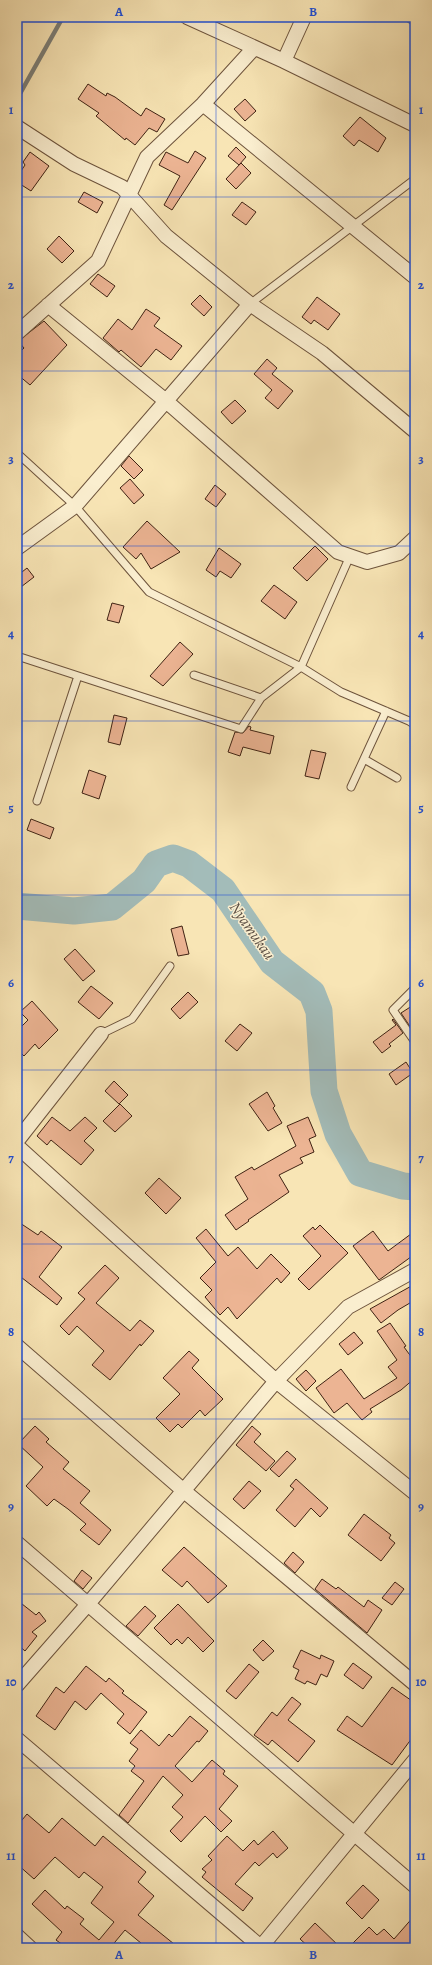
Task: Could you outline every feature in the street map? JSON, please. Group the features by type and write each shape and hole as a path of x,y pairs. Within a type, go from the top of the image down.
{"street":[{"path":"187,17 284,61 415,125"},
{"path":"284,61 304,17"},
{"path":"17,333 98,261 130,196 147,157 203,104 254,48"},
{"path":"203,104 415,276"},
{"path":"17,127 74,164 122,187 166,236 250,304 322,353 415,431"},
{"path":"17,548 75,506 250,304"},
{"path":"48,305 166,401 338,552 367,562 399,553 415,538"},
{"path":"17,1141 101,1034"},
{"path":"17,1146 276,1381 415,1493"},
{"path":"17,1685 88,1604 276,1381 348,1307 415,1270"},
{"path":"17,1346 184,1491 415,1684"},
{"path":"17,1543 415,1886"},
{"path":"17,1739 261,1948 415,1760"},
{"path":"17,1936 30,1948"}],"lane":[{"path":"250,304 415,179"},
{"path":"17,453 75,506 149,592 301,667 341,692 415,725"},
{"path":"17,656 241,729 262,698 301,667 350,556"},
{"path":"194,674 262,698"},
{"path":"36,801 78,676"},
{"path":"351,787 386,711"},
{"path":"364,759 397,778"},
{"path":"101,1034 132,1020 170,966"},
{"path":"415,988 392,1010 415,1042"}],"building":[{"path":"88,84 106,96 107,93 115,97 141,116 146,108 165,119 157,132 149,128 135,145 126,138 125,140 96,116 99,113 78,99"},
{"path":"245,99 256,111 245,121 234,109"},
{"path":"360,117 386,138 378,152 359,140 354,146 343,136"},
{"path":"236,147 246,157 239,165 228,156"},
{"path":"195,151 206,158 172,210 164,205 180,176 159,165 166,152 188,163"},
{"path":"30,152 49,166 31,191 17,182 17,177 25,165 23,162"},
{"path":"241,163 251,173 236,189 226,179"},
{"path":"84,192 103,202 97,213 78,202"},
{"path":"242,202 256,212 246,225 232,215"},
{"path":"59,236 74,251 62,263 47,249"},
{"path":"98,274 115,286 107,297 90,284"},
{"path":"200,295 212,307 204,316 191,304"},
{"path":"317,297 340,314 328,330 314,320 311,324 302,317"},
{"path":"146,309 160,318 154,326 182,346 171,360 156,349 141,367 121,350 119,352 103,338 118,319 132,330"},
{"path":"44,321 67,345 30,385 17,374 17,355 24,348 18,341"},
{"path":"267,359 277,368 272,374 293,391 278,409 265,398 272,390 254,374"},
{"path":"235,400 246,411 232,424 221,412"},
{"path":"129,456 143,470 134,479 121,466"},
{"path":"130,479 144,495 134,504 120,488"},
{"path":"215,485 226,494 216,507 205,499"},
{"path":"147,521 180,552 151,569 141,553 136,559 123,547"},
{"path":"315,546 328,559 307,581 293,568"},
{"path":"219,548 241,564 231,578 220,571 216,577 206,570"},
{"path":"27,568 34,577 17,590 17,576"},
{"path":"274,585 297,602 285,619 261,601"},
{"path":"112,603 124,606 119,623 107,620"},
{"path":"180,642 193,654 163,686 150,676"},
{"path":"114,715 127,718 120,745 108,742"},
{"path":"249,726 251,727 250,730 274,736 270,754 243,747 240,756 228,752 235,732 243,733"},
{"path":"311,750 326,753 319,779 305,776"},
{"path":"89,770 106,776 99,799 82,793"},
{"path":"31,819 54,828 50,839 27,830"},
{"path":"182,926 189,954 178,956 171,929"},
{"path":"75,949 95,971 83,981 64,959"},
{"path":"91,986 113,1003 99,1019 78,1002"},
{"path":"188,992 198,1002 180,1019 171,1009"},
{"path":"32,1001 58,1030 39,1049 35,1044 24,1056 17,1049 17,1031 28,1020 20,1012"},
{"path":"415,1004 415,1025 411,1028 401,1013"},
{"path":"393,1019 403,1033 389,1044 391,1046 382,1053 373,1042 396,1025 392,1020"},
{"path":"240,1024 252,1033 237,1051 225,1041"},
{"path":"406,1062 413,1073 396,1085 389,1074"},
{"path":"114,1081 128,1095 119,1104 105,1091"},
{"path":"267,1092 275,1106 273,1108 282,1123 268,1131 249,1104"},
{"path":"120,1104 132,1116 115,1132 103,1121"},
{"path":"52,1117 70,1131 85,1117 97,1128 84,1141 94,1150 81,1165 51,1140 47,1145 37,1136"},
{"path":"308,1117 316,1136 309,1139 314,1152 300,1158 303,1163 279,1175 289,1192 236,1230 225,1215 248,1199 235,1177 252,1167 254,1170 296,1146 287,1126"},
{"path":"159,1178 181,1198 166,1214 145,1193"},
{"path":"17,1221 38,1235 41,1231 62,1247 39,1277 62,1298 57,1305 17,1274"},
{"path":"320,1225 348,1253 309,1290 298,1279 321,1256 303,1236 313,1227 315,1230"},
{"path":"206,1229 228,1256 238,1247 257,1269 271,1254 290,1273 281,1283 277,1278 237,1319 228,1307 220,1315 205,1297 212,1290 200,1278 216,1262 196,1238"},
{"path":"373,1231 388,1251 415,1231 415,1254 379,1280 353,1246"},
{"path":"105,1265 119,1278 96,1303 130,1331 140,1320 154,1331 141,1346 140,1344 110,1380 92,1365 104,1351 77,1326 69,1335 60,1326 85,1299 78,1293"},
{"path":"415,1284 415,1300 398,1310 381,1323 370,1309"},
{"path":"390,1323 415,1362 415,1378 401,1390 370,1409 372,1412 362,1420 347,1403 334,1413 316,1388 341,1369 364,1399 397,1378 388,1367 397,1360 377,1331"},
{"path":"354,1332 363,1343 348,1355 339,1344"},
{"path":"189,1351 199,1360 192,1368 223,1399 205,1416 200,1410 182,1428 178,1424 170,1432 156,1418 180,1394 163,1378"},
{"path":"306,1370 316,1381 306,1391 296,1379"},
{"path":"35,1426 49,1439 46,1442 69,1462 63,1469 90,1491 80,1503 111,1530 99,1545 80,1530 86,1524 68,1509 54,1499 47,1506 26,1486 43,1467 18,1444"},
{"path":"252,1426 261,1434 254,1442 275,1461 266,1471 236,1445"},
{"path":"287,1451 296,1459 279,1477 270,1469"},
{"path":"296,1479 328,1508 320,1517 311,1508 295,1527 276,1510 294,1489 290,1486"},
{"path":"249,1481 261,1491 244,1509 233,1499"},
{"path":"364,1514 391,1535 389,1538 395,1543 381,1561 348,1535"},
{"path":"184,1547 227,1586 208,1603 187,1581 182,1587 162,1570"},
{"path":"293,1552 304,1562 295,1573 284,1563"},
{"path":"82,1570 92,1578 83,1589 74,1581"},
{"path":"322,1579 336,1589 338,1587 364,1607 368,1600 382,1610 367,1633 315,1589"},
{"path":"395,1582 404,1589 392,1605 382,1598"},
{"path":"17,1600 36,1615 39,1612 46,1621 32,1632 37,1636 25,1651 17,1644"},
{"path":"178,1604 214,1641 203,1652 188,1637 182,1644 177,1639 171,1645 154,1628"},
{"path":"145,1606 156,1616 138,1636 126,1626"},
{"path":"263,1640 274,1651 263,1661 253,1650"},
{"path":"301,1650 320,1659 321,1655 334,1661 327,1677 321,1674 316,1685 307,1681 305,1684 295,1679 299,1670 293,1667"},
{"path":"353,1663 372,1677 363,1689 344,1675"},
{"path":"249,1664 259,1672 236,1699 226,1691"},
{"path":"86,1666 106,1682 109,1678 124,1691 122,1693 147,1712 130,1734 117,1723 124,1714 101,1693 86,1710 75,1701 55,1730 36,1716 56,1687 64,1693"},
{"path":"392,1687 415,1703 415,1734 392,1765 337,1730 347,1716 362,1727"},
{"path":"292,1697 301,1704 288,1720 315,1741 298,1762 272,1740 268,1745 254,1735 272,1712 277,1716"},
{"path":"190,1716 208,1731 175,1766 192,1782 212,1760 225,1771 223,1774 238,1786 219,1809 232,1821 221,1832 205,1816 181,1842 170,1831 183,1817 172,1807 183,1795 163,1776 128,1823 119,1815 144,1781 131,1771 135,1766 129,1761 138,1749 130,1743 141,1730 159,1746 169,1734 172,1737"},
{"path":"27,1814 49,1833 62,1818 95,1846 103,1836 146,1872 138,1882 154,1896 138,1915 179,1948 147,1948 125,1930 110,1948 67,1948 56,1940 62,1932 32,1904 45,1890 65,1909 67,1906 84,1919 80,1924 99,1940 114,1922 91,1903 103,1887 84,1872 79,1878 55,1857 34,1879 17,1864 17,1826"},
{"path":"273,1831 288,1848 277,1858 273,1853 259,1866 255,1862 235,1884 253,1898 243,1911 202,1877 206,1872 202,1869 212,1860 208,1856 227,1836 243,1851 254,1840 258,1845"},
{"path":"363,1885 379,1900 362,1919 346,1903"},
{"path":"415,1915 415,1948 348,1948 369,1927 377,1935 384,1929 394,1939"},
{"path":"315,1923 341,1948 310,1948 300,1939"}],"waterway":[{"path":"17,99 63,17"},
{"path":"403,17 415,25"},
{"name":"Nyamukau","path":"17,906 74,911 112,907 144,881 156,864 173,858 189,864 223,890 272,962 312,993 319,1011 324,1091 338,1134 360,1173 403,1186 415,1187"}]}
